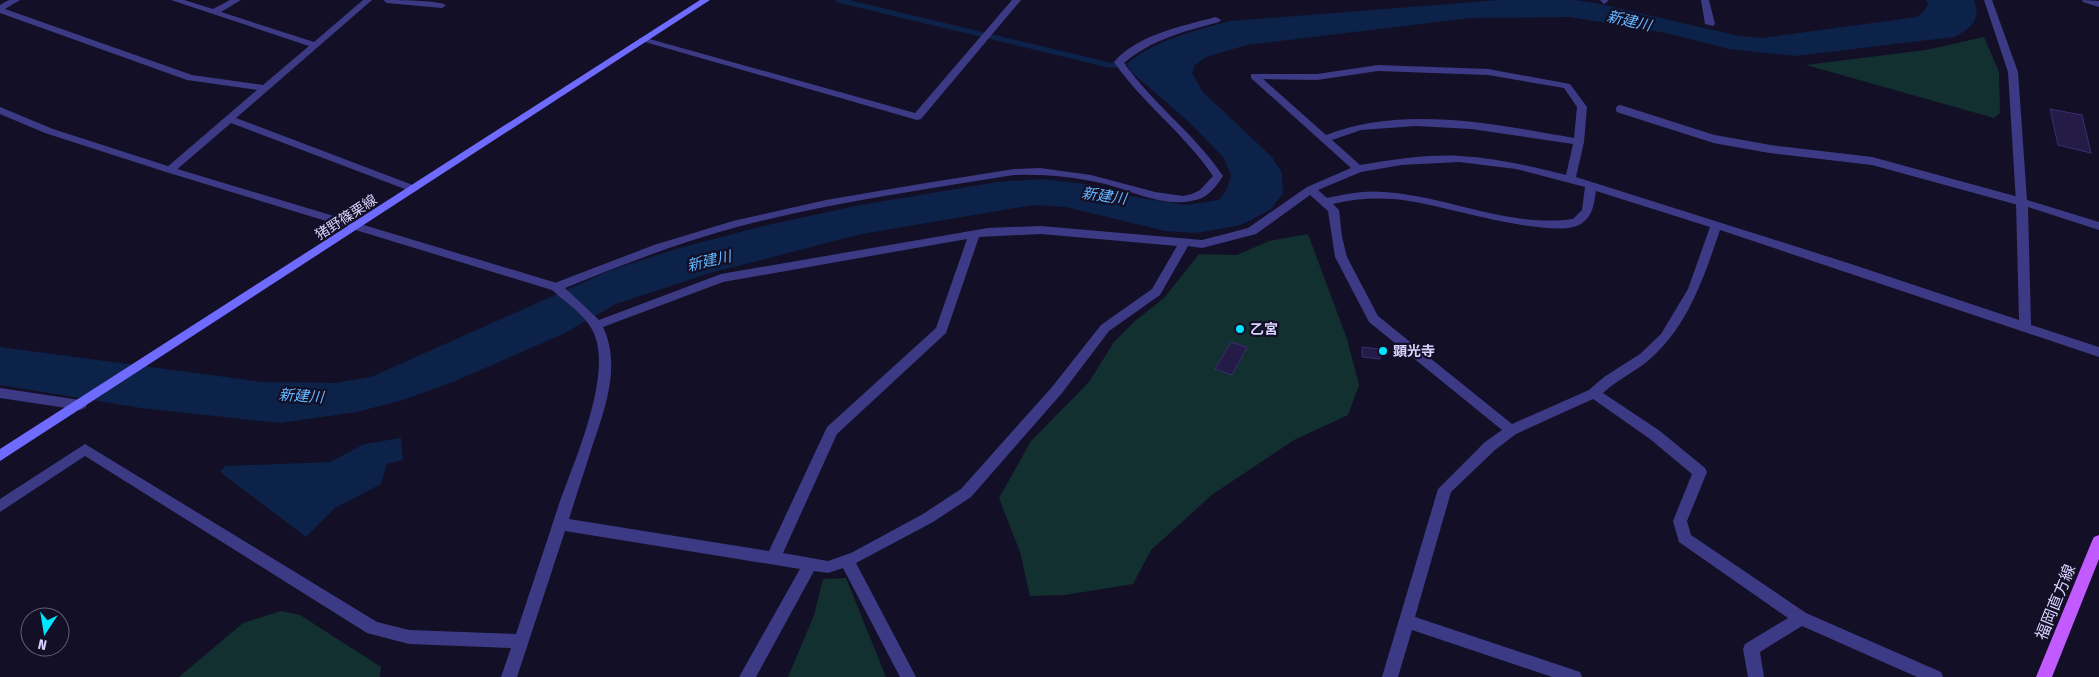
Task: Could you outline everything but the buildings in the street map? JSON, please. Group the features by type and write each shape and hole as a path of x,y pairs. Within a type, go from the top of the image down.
{"main road":[{"name":"猪野篠栗線","path":"0,456 359,227 414,189 706,0"},
{"name":"福岡直方線","path":"2044,677 2099,540"}],"street":[{"path":"0,9 16,0"},
{"path":"175,0 315,45"},
{"path":"214,12 237,0"},
{"path":"387,0 442,5"},
{"path":"643,40 917,117 1017,0"},
{"path":"1705,0 1710,24"},
{"path":"1988,0 2013,72 2022,202 2025,326"},
{"path":"2086,0 2099,4"},
{"path":"170,170 363,1"},
{"path":"0,9 190,78 264,88"},
{"path":"556,287 632,256 763,217 912,187 1014,172 1030,170 1071,173 1162,197 1192,198 1210,188 1218,176 1210,163 1157,104 1129,78 1119,62 1130,52 1190,27 1216,20"},
{"path":"1358,169 1254,76 1317,77 1378,68 1488,72 1567,86 1582,107 1579,142 1570,179"},
{"path":"0,110 49,131 170,170 556,287 597,325 606,350 606,375 598,409 509,677"},
{"path":"229,119 414,189"},
{"path":"1325,139 1360,128 1410,123 1451,123 1500,128 1579,142"},
{"path":"597,325 721,278 974,234 1041,230 1202,244 1252,231 1311,189 1358,169 1401,162 1459,159 1516,166 1570,179 2025,326 2099,352"},
{"path":"1326,202 1368,194 1402,196 1513,220 1549,224 1576,222 1587,211 1591,186"},
{"path":"1311,189 1333,210 1336,237 1341,257 1374,319 1511,430"},
{"path":"2022,202 2099,226"},
{"path":"1390,677 1445,488 1511,430 1594,393 1609,380 1644,357 1665,337 1694,289 1716,226"},
{"path":"773,559 832,431 942,330 974,234"},
{"path":"560,524 810,565 828,567 847,560 928,518 966,493 1057,390 1105,328 1156,292 1184,243"},
{"path":"0,393 80,405"},
{"path":"1594,393 1655,435 1700,472 1680,521 1684,538 1801,618 1935,677"},
{"path":"0,506 85,448 373,628 409,637 521,641"},
{"path":"847,560 908,677"},
{"path":"747,677 810,565"},
{"path":"1756,677 1751,649 1801,618"},
{"path":"1405,621 1574,677"}],"lane":[{"path":"1620,109 1714,140 1770,149 1872,161 2022,202"}],"green space":[{"path":"1984,37 1999,72 2000,113 1994,118 1806,65 1926,50"},
{"path":"1308,234 1347,339 1359,385 1348,415 1294,440 1213,494 1151,550 1133,584 1065,595 1030,596 1020,552 999,498 1031,441 1089,382 1114,342 1136,320 1164,298 1199,254 1237,255 1269,241"},
{"path":"846,578 886,677 788,677 814,615 823,579"},
{"path":"281,611 300,615 381,667 380,677 179,677 243,623"}],"water":[{"name":"新建川","path":"1499,0 1574,0 1596,3 1739,36 1761,38 1917,17 1928,4 1926,0 1974,0 1976,13 1973,23 1965,31 1954,37 1795,56 1729,49 1666,33 1570,17 1470,18 1247,45 1206,57 1195,65 1192,73 1203,92 1272,157 1282,173 1283,193 1270,210 1241,225 1197,233 1165,231 1066,207 1033,205 862,234 710,273 616,304 563,334 453,382 403,400 357,412 280,423 141,408 0,385 0,347 263,382 335,383 371,377 611,270 676,249 759,227 860,205 997,182 1042,179 1093,185 1135,197 1186,205 1219,200 1227,189 1231,175 1223,157 1189,122 1131,72 1127,64 1137,56 1162,42 1230,21"},
{"path":"401,438 403,460 387,464 381,484 335,508 306,537 220,472 225,466 330,462 364,444"}],"waterway":[{"path":"838,0 1109,65 1124,65"}],"place":[{"name":"乙宮","path":"1240,329"},
{"name":"顕光寺","path":"1383,351"}]}
